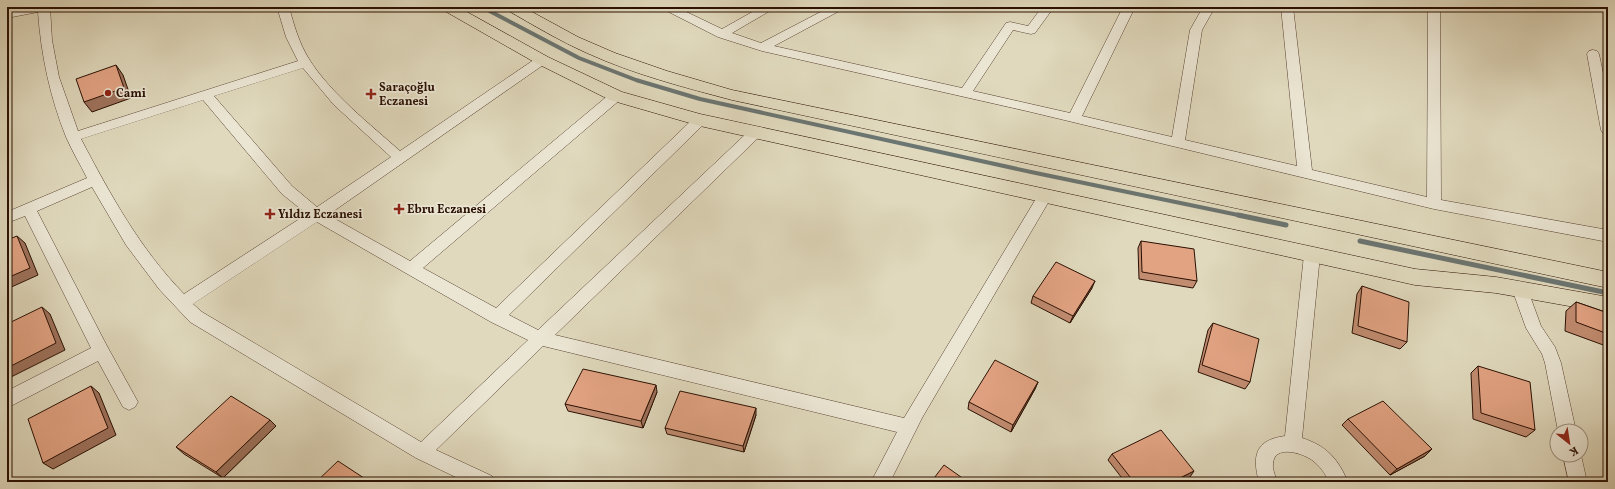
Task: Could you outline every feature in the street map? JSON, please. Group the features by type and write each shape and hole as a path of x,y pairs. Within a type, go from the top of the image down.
{"main road":[{"path":"448,7 542,60 616,96 700,120 1415,277 1496,284 1608,305"},
{"path":"512,7 559,34 616,59 672,78 732,95 1608,280"}],"street":[{"path":"7,14 43,7 46,40 53,77 73,137 95,180 131,241 150,267 182,304 196,317 422,452 485,482"},
{"path":"283,7 287,23 305,63 350,113 400,158"},
{"path":"667,7 722,34 762,47 965,93 1434,204 1608,236"},
{"path":"722,34 769,7"},
{"path":"762,47 839,7"},
{"path":"1074,119 1129,7"},
{"path":"1178,144 1196,30 1209,7"},
{"path":"1287,7 1305,174"},
{"path":"1434,7 1434,204"},
{"path":"965,93 1010,26 1031,30 1043,8"},
{"path":"1593,54 1608,130"},
{"path":"182,304 317,215 542,60"},
{"path":"73,137 305,63"},
{"path":"206,95 287,190 317,215 497,317 541,339 909,427"},
{"path":"412,268 616,96"},
{"path":"497,317 700,120"},
{"path":"422,452 755,133"},
{"path":"7,218 95,180"},
{"path":"880,482 909,427 1045,196"},
{"path":"29,208 101,352 129,402"},
{"path":"1293,443 1312,255"},
{"path":"1520,289 1534,328 1549,352 1553,363 1565,423"},
{"path":"7,400 101,352"},
{"path":"1268,482 1264,473 1263,462 1266,454 1277,445 1293,443 1305,446 1317,452 1327,460 1335,470 1339,482"},
{"path":"1574,463 1578,482"}],"building":[{"path":"116,65 124,88 84,102 76,79"},
{"path":"17,236 30,268 7,278 7,240"},
{"path":"1141,241 1194,249 1197,281 1142,272"},
{"path":"1056,262 1095,281 1073,316 1033,296"},
{"path":"1362,286 1409,302 1407,342 1358,326"},
{"path":"1576,302 1608,313 1608,334 1576,322"},
{"path":"42,307 56,343 7,368 7,324"},
{"path":"1213,323 1259,339 1250,382 1202,365"},
{"path":"995,360 1038,382 1013,425 969,402"},
{"path":"1478,366 1530,382 1535,430 1481,413"},
{"path":"583,369 656,385 641,421 565,404"},
{"path":"91,386 108,428 43,463 28,419"},
{"path":"680,391 756,408 743,446 665,428"},
{"path":"231,396 270,420 216,472 176,447"},
{"path":"1383,401 1432,449 1397,469 1348,419"},
{"path":"1161,430 1194,471 1172,482 1134,482 1112,454"},
{"path":"338,461 370,482 316,482"},
{"path":"944,465 968,482 931,482"}],"waterway":[{"path":"482,7 579,58 636,80 700,99 1031,172 1243,216"},
{"path":"1238,215 1286,225"},
{"path":"1360,241 1608,293"}],"place":[{"name":"Cami","path":"108,93"},
{"name":"Saraçoğlu Eczanesi","path":"371,94"},
{"name":"Ebru Eczanesi","path":"399,209"},
{"name":"Yıldız Eczanesi","path":"270,214"}]}
